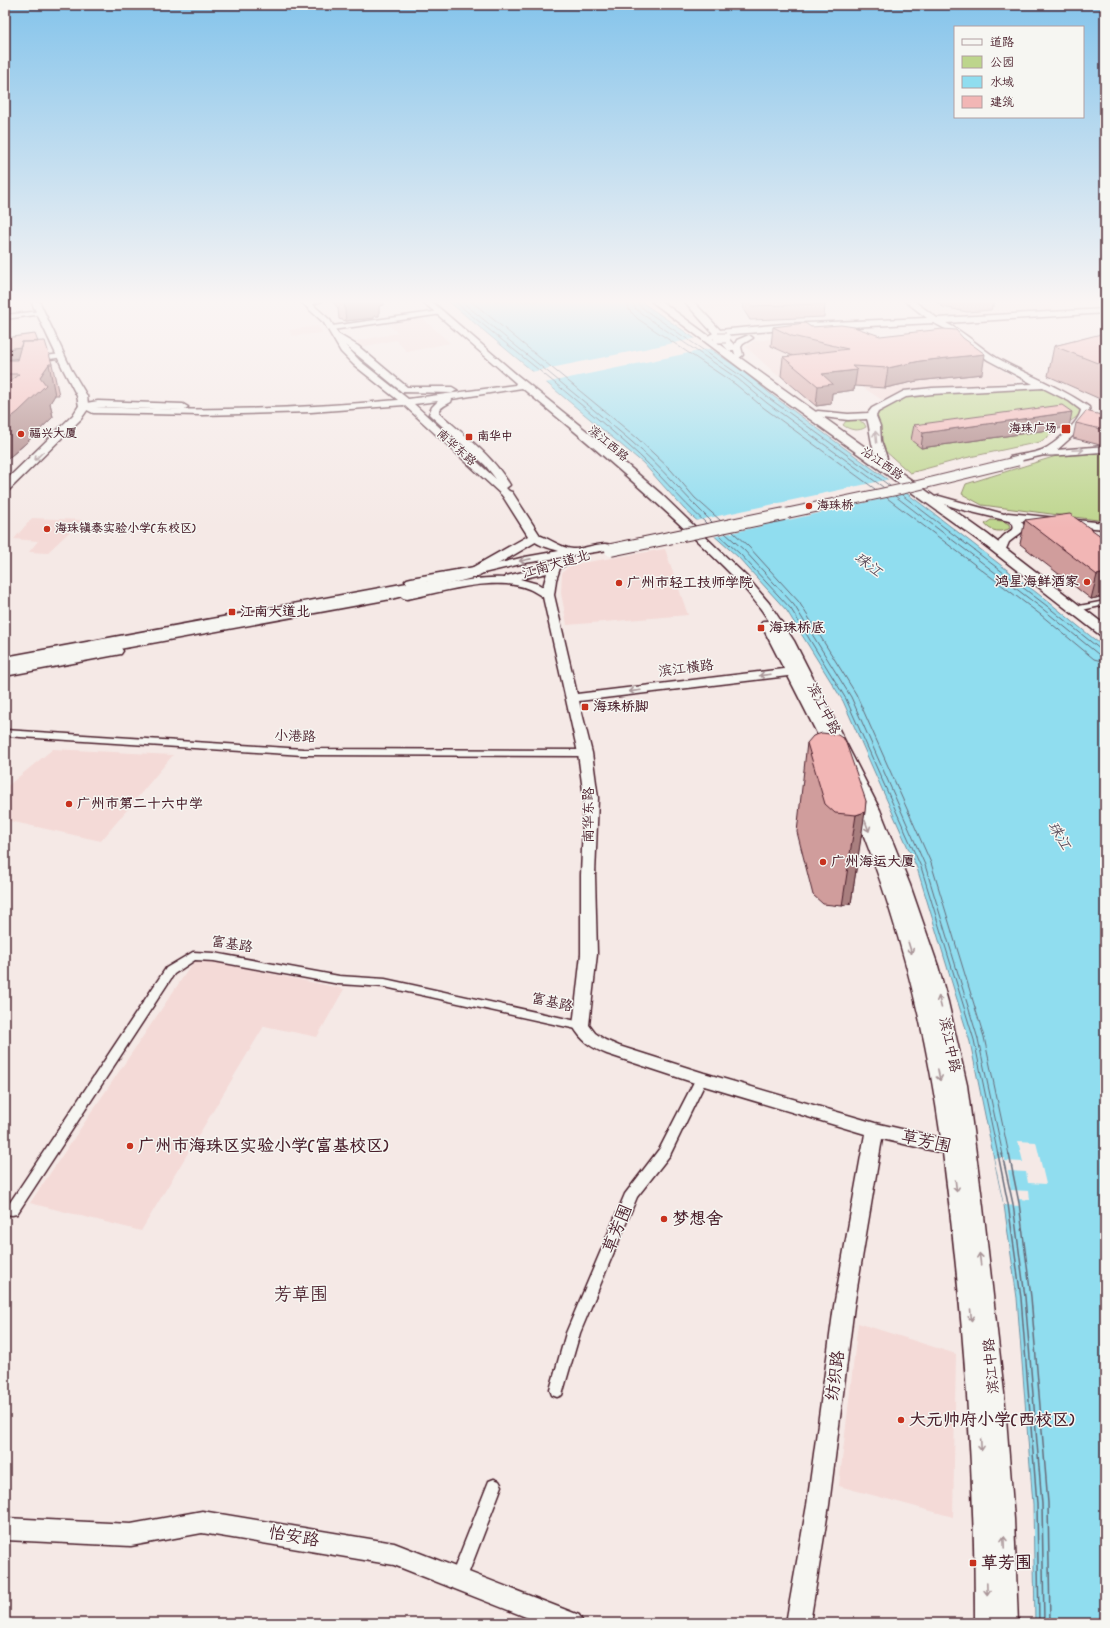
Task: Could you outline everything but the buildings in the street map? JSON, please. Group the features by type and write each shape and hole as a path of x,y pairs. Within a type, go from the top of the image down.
{"main road":[{"path":"5,488 77,417 84,406 82,396 72,377"},
{"name":"南华东路","path":"385,377 404,395 422,416 508,495 535,537 554,547 577,553"},
{"name":"滨江西路","path":"509,377 690,532"},
{"name":"沿江西路","path":"759,377 911,484 1105,632"},
{"name":"沿江西路","path":"768,377 938,499 1105,626"},
{"path":"610,549 885,493 1047,451 1056,446 1074,429 1086,414 1086,409 1078,402 1028,377"},
{"path":"318,399 458,393 516,383"},
{"path":"871,416 875,410 904,394 1044,385"},
{"path":"458,393 434,410 436,417 494,468 502,479 508,495"},
{"path":"84,406 98,404 119,408 229,413 404,395"},
{"path":"182,410 222,403 270,401"},
{"path":"818,414 848,417 871,416"},
{"path":"422,416 447,426"},
{"path":"871,416 875,426 876,441 882,458"},
{"path":"1016,460 1057,452 1105,449"},
{"path":"938,499 994,514 1105,526"},
{"path":"994,514 1017,522 1020,528 1002,542 1002,547"},
{"path":"1014,534 1058,522"},
{"name":"滨江中路","path":"690,532 734,580 754,605 798,671 861,812 898,910 910,950 928,1016 943,1093 959,1149 988,1329 1002,1511 1006,1623"},
{"path":"5,666 391,595 482,572 500,556 535,537"},
{"name":"江南大道北","path":"5,662 393,590 482,572 533,558 610,549"},
{"name":"江南大道北","path":"482,572 521,576 555,567 610,549"},
{"path":"5,657 482,572 535,587 548,595 550,580 555,567"},
{"path":"5,672 482,572"},
{"name":"南华东路","path":"548,595 585,753 590,783 591,813 588,875 589,954 585,1031"},
{"name":"滨江横路","path":"572,698 798,671"},
{"name":"草芳围","path":"585,1031 599,1044 701,1079 875,1130 959,1149"},
{"name":"纺织路","path":"798,1623 822,1486 844,1305 875,1130"},
{"name":"滨江中路","path":"959,1149 985,1514 987,1623"},
{"name":"怡安路","path":"5,1530 131,1535 202,1522 394,1554 571,1623"}],"street":[{"path":"1082,608 1105,603"},
{"name":"小港路","path":"5,733 303,752 585,753"},
{"name":"富基路","path":"5,1209 12,1210 170,971 193,956 214,958 339,980 385,983 585,1031"},
{"name":"草芳围","path":"557,1390 573,1333 632,1194 665,1151 701,1079"},
{"path":"458,1579 494,1486"}],"shaded area":[{"path":"847,377 1013,377 1016,382 905,390 882,400"},
{"name":"海珠镇泰实验小学(东校区)","path":"32,518 82,520 47,553 29,552 38,541 14,539"},
{"name":"广州市轻工技师学院","path":"665,549 688,615 567,625 561,593 562,573 570,565"},
{"name":"广州市第二十六中学","path":"53,749 173,755 101,841 5,820 5,788"},
{"name":"广州市海珠区实验小学(富基校区)","path":"196,958 344,989 317,1037 264,1026 141,1231 30,1203"},
{"name":"大元帅府小学(西校区)","path":"858,1323 956,1354 953,1517 839,1486"}],"green space":[{"name":"海珠广场","path":"1043,388 1064,397 1079,408 1081,414 1040,442 965,458 910,473 884,450 876,416 883,409 903,398 913,395"},
{"path":"856,420 864,423 866,427 860,430 854,430 843,425 846,421"},
{"name":"海珠广场","path":"1105,451 1105,521 982,505 962,494 966,484 1066,453"},
{"path":"991,520 1003,521 1009,524 1010,528 1004,531 990,529 985,524"}],"water":[{"name":"珠江","path":"539,377 750,377 773,396 924,506 1050,603 1105,648 1105,1623 1035,1623 1033,1504 1017,1298 1004,1205 970,1042 917,868 843,701 787,611 738,557 684,509 643,463"}],"pier":[{"path":"537,377 574,377 545,383"},
{"path":"890,479 909,493 713,537 695,521"},
{"path":"1018,1141 1036,1142 1046,1184 1028,1183 1026,1172 1008,1171 1011,1190 1029,1191 1030,1200 1018,1199 1020,1206 1004,1205 994,1158 1005,1158 1005,1161 1023,1162"}],"place":[{"name":"海珠广场","path":"1066,429"},
{"name":"福兴大厦","path":"21,434"},
{"name":"南华中","path":"469,437"},
{"name":"海珠桥","path":"809,506"},
{"name":"海珠镇泰实验小学(东校区)","path":"47,529"},
{"name":"鸿星海鲜酒家","path":"1087,582"},
{"name":"广州市轻工技师学院","path":"619,583"},
{"name":"江南大道北","path":"232,612"},
{"name":"海珠桥底","path":"761,628"},
{"name":"海珠桥脚","path":"585,707"},
{"name":"广州市第二十六中学","path":"69,804"},
{"name":"广州海运大厦","path":"823,862"},
{"name":"广州市海珠区实验小学(富基校区)","path":"130,1146"},
{"name":"梦想舍","path":"664,1219"},
{"name":"大元帅府小学(西校区)","path":"901,1420"},
{"name":"草芳围","path":"973,1563"}],"district":[{"name":"芳草围","path":"301,1296"}]}
